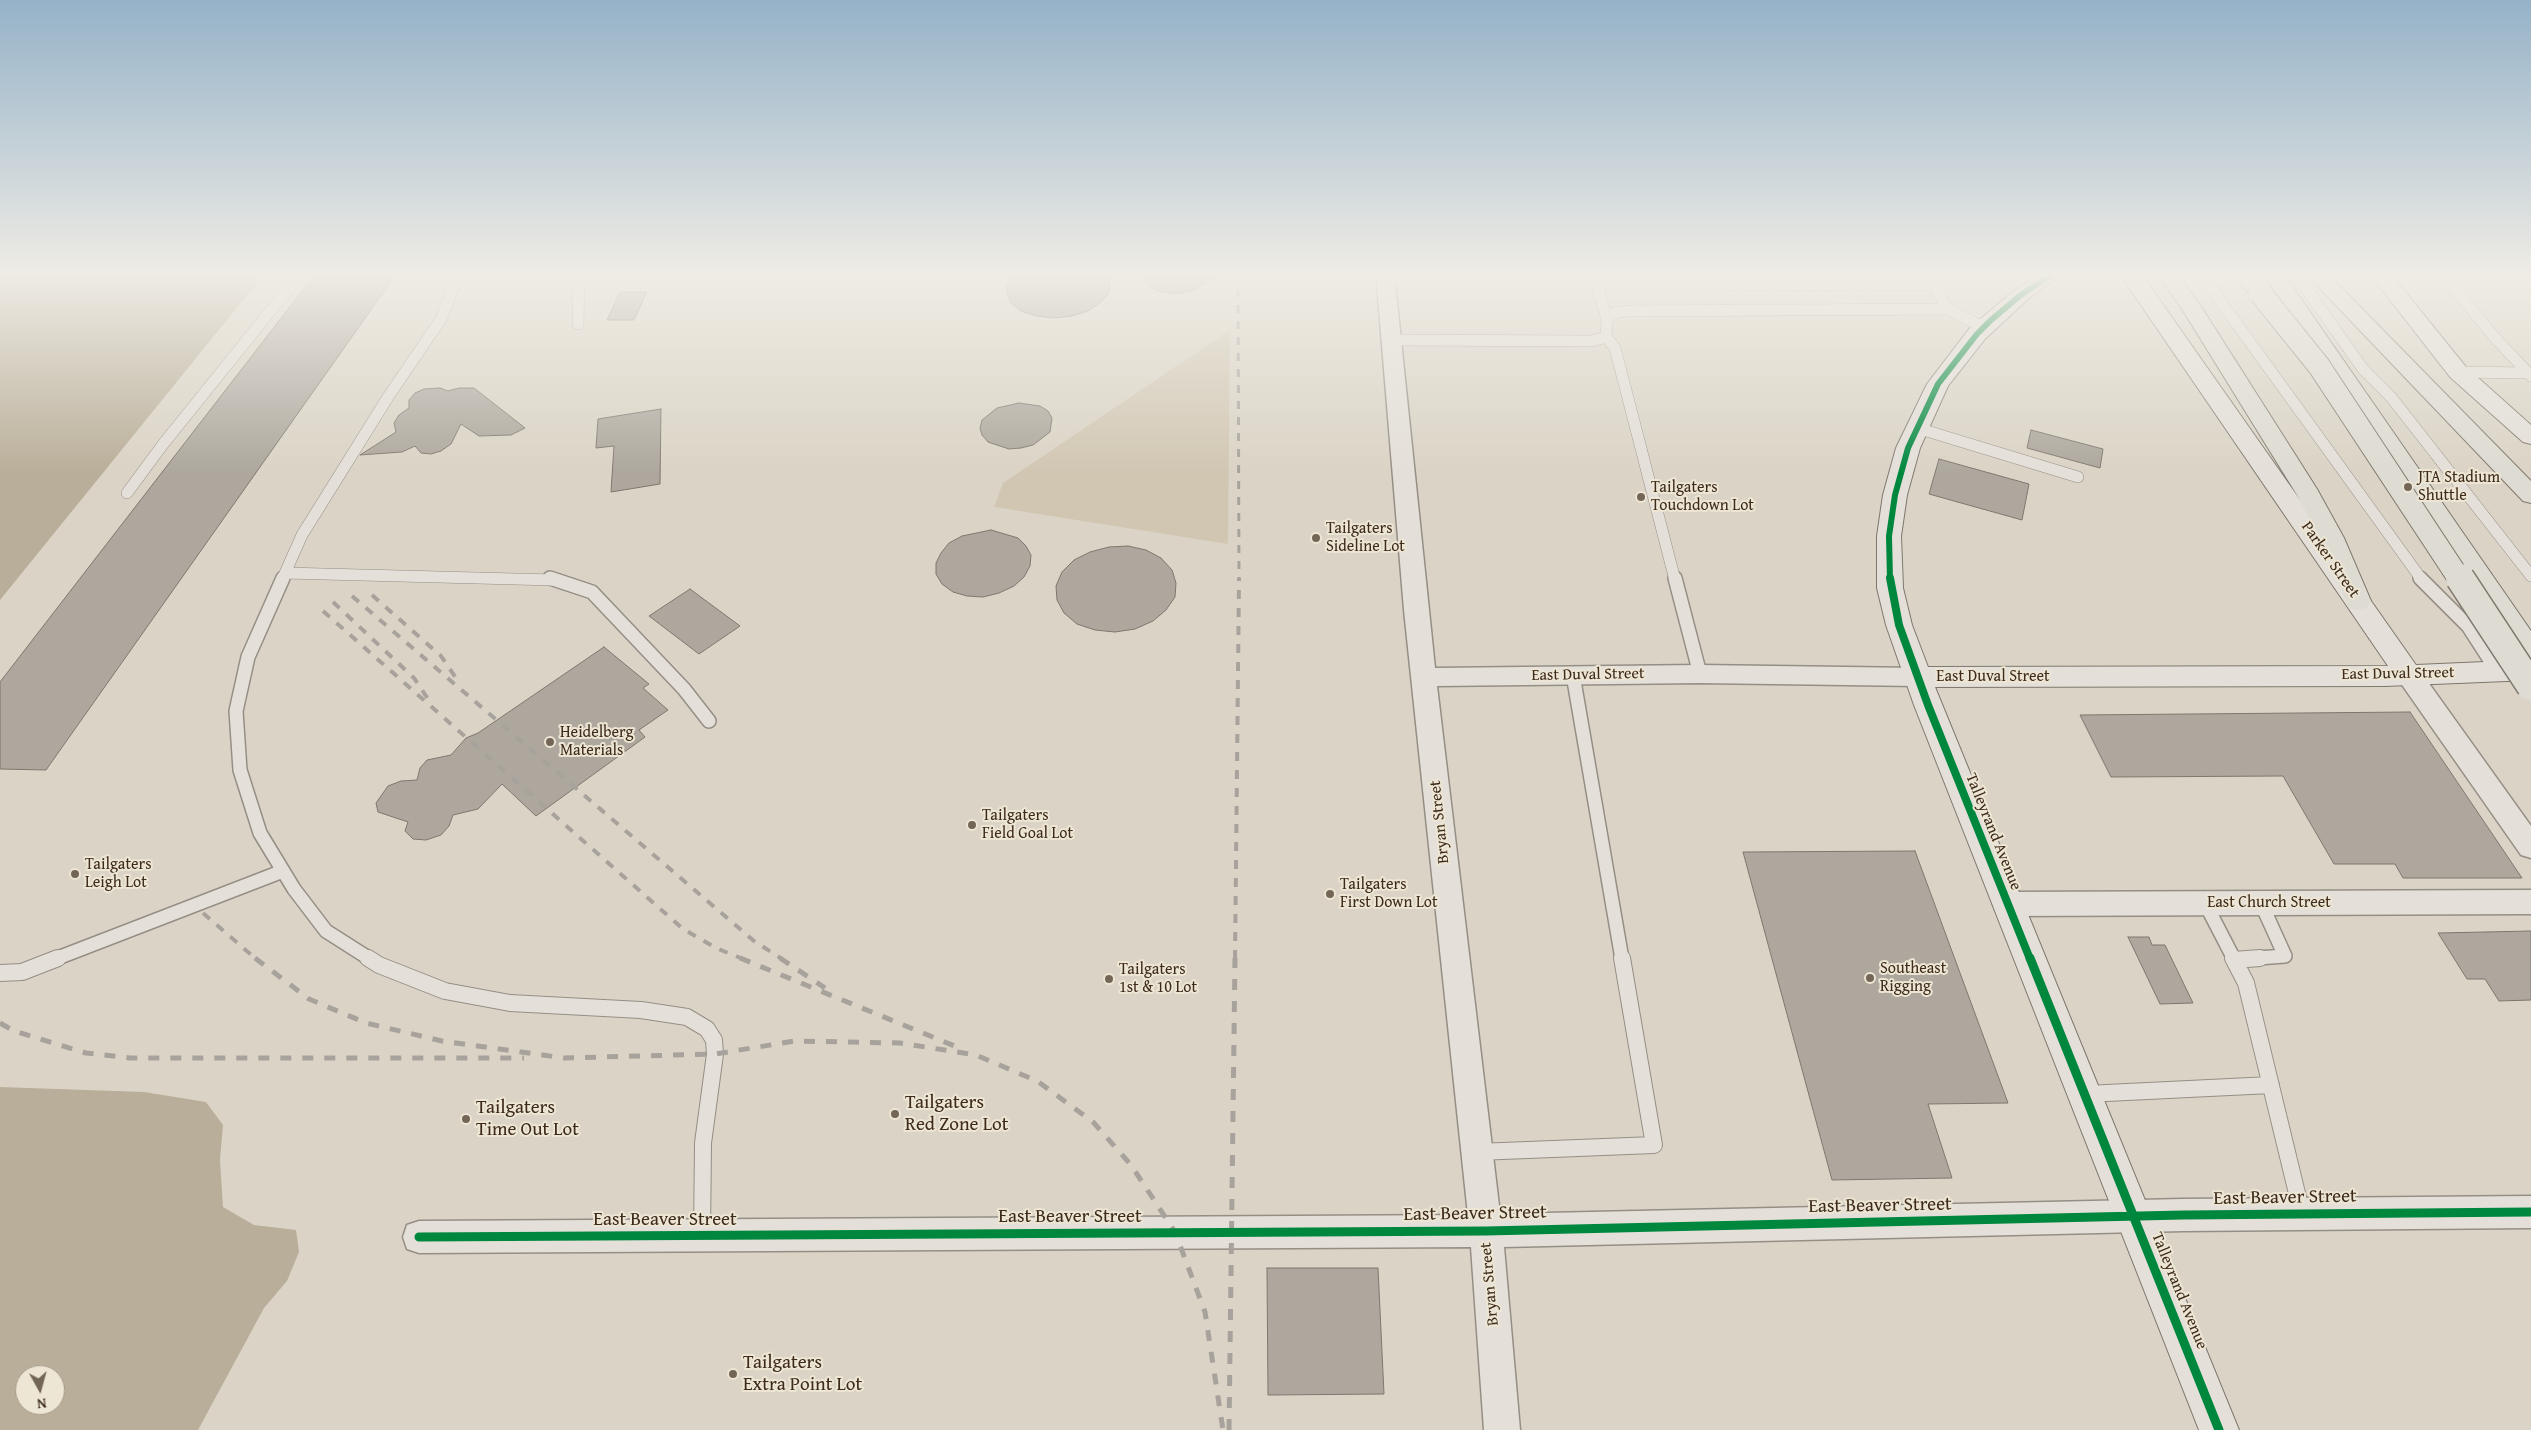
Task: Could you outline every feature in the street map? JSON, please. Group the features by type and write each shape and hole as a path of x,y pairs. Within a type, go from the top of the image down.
{"highway":[{"path":"2212,340 2309,495 2332,538 2358,602"},
{"path":"2300,340 2531,686"},
{"path":"2318,340 2531,652"},
{"path":"2376,340 2531,495"}],"street":[{"name":"Bryan Street","path":"1391,340 1424,676 1486,1231 1502,1430"},
{"name":"Talleyrand Avenue","path":"1973,340 1938,384 1908,448 1895,495 1888,536 1890,588 1899,625 1918,677 2219,1430"},
{"name":"Parker Street","path":"2177,340 2358,602 2531,847"},
{"path":"2432,340 2458,372 2495,407 2531,436"},
{"name":"East Duval Street","path":"1424,676 1700,674 1918,677 2409,675 2531,670"},
{"name":"East Church Street","path":"2008,904 2531,902"},
{"name":"East Beaver Street","path":"419,1237 1486,1231 2134,1216 2531,1212"}],"lane":[{"path":"127,493 182,420 247,340"},
{"path":"427,340 388,396 302,535 248,657 236,711 240,770 260,833 294,889 326,931 379,965 445,991 510,1003 650,1011 687,1016 707,1029 714,1040 715,1054 703,1143 702,1236"},
{"path":"1391,340 1596,340"},
{"path":"1608,340 1615,348 1700,674"},
{"path":"2250,340 2414,572 2468,626 2497,671"},
{"path":"2347,340 2363,369 2391,397 2531,576"},
{"path":"2497,340 2529,374"},
{"path":"2458,372 2529,374"},
{"path":"1917,428 2078,477"},
{"path":"285,573 549,578 592,592 684,689 709,720"},
{"path":"1477,1152 1654,1145 1573,675"},
{"path":"0,972 22,972 283,871"},
{"path":"2234,960 2285,956 2261,903"},
{"path":"2205,904 2246,983 2302,1214"},
{"path":"2084,1094 2271,1084"}],"shaded area":[{"path":"0,340 211,340 0,600"},
{"path":"1216,340 1230,340 1228,544 994,507 1003,483"},
{"path":"0,1087 144,1092 206,1102 223,1125 220,1160 223,1207 254,1225 296,1230 299,1252 287,1281 264,1308 198,1430 0,1430"}],"building":[{"path":"264,340 350,340 46,770 0,769 0,682"},
{"path":"440,388 448,391 459,388 474,388 525,428 511,435 479,436 461,424 451,444 441,451 431,454 421,453 415,446 402,452 360,455 396,432 394,423 399,415 409,408 409,400 415,393 424,389"},
{"path":"1019,403 1040,406 1048,411 1052,418 1050,432 1033,445 1021,448 1009,449 988,442 982,435 980,428 982,420 997,408"},
{"path":"661,409 660,484 611,492 614,446 596,448 598,419"},
{"path":"2031,430 2103,449 2100,468 2027,448"},
{"path":"1939,459 2029,484 2022,520 1929,494"},
{"path":"991,530 1018,538 1026,546 1031,555 1030,566 1024,577 1014,586 999,593 983,597 967,596 953,592 942,584 936,574 936,563 949,543 962,536"},
{"path":"1128,546 1146,550 1161,558 1172,570 1176,583 1175,597 1166,610 1153,621 1135,629 1115,632 1095,630 1077,624 1064,613 1057,600 1056,586 1062,572 1074,560 1090,552 1109,547"},
{"path":"690,589 740,626 699,654 649,616"},
{"name":"Heidelberg Materials","path":"604,647 649,684 643,688 668,710 639,730 645,737 536,816 502,784 478,809 453,815 449,826 441,835 426,840 413,839 405,831 408,822 378,812 376,803 388,786 401,781 417,780 420,768 427,760 451,755 466,738 478,733"},
{"path":"2410,712 2522,878 2403,878 2395,864 2334,864 2283,776 2111,777 2080,715"},
{"name":"Southeast Rigging","path":"1915,851 2008,1103 1928,1104 1952,1178 1832,1180 1743,852"},
{"path":"2531,931 2531,1000 2499,1001 2485,979 2467,979 2438,933"},
{"path":"2128,937 2149,937 2152,945 2165,945 2193,1003 2160,1004"},
{"path":"1267,1268 1378,1268 1384,1394 1268,1395"}],"railway":[{"path":"1238,340 1239,578"},
{"path":"1235,959 1239,578"},
{"path":"372,595 441,656 458,681"},
{"path":"352,596 754,941 782,959"},
{"path":"333,602 414,678 428,699"},
{"path":"323,611 683,929 716,948 743,959"},
{"path":"203,913 256,959"},
{"path":"255,958 309,999 366,1023 442,1041 564,1058 715,1054 795,1041 900,1043 976,1055 1037,1081 1093,1122 1131,1165 1175,1232 1205,1312 1223,1430"},
{"path":"740,958 957,1047"},
{"path":"780,958 825,988"},
{"path":"1229,1430 1235,958"},
{"path":"0,1023 14,1031 86,1053 130,1058 524,1058"}],"cycle path":[{"path":"1973,340 1938,384 1908,448 1895,495 1889,536 1890,588 1899,625 1928,705 2219,1430"},
{"path":"419,1237 1486,1231 2183,1215 2531,1212"}],"place":[{"name":"JTA Stadium Shuttle","path":"2408,487"},
{"name":"Tailgaters Touchdown Lot","path":"1641,497"},
{"name":"Tailgaters Sideline Lot","path":"1316,538"},
{"name":"Heidelberg Materials","path":"550,742"},
{"name":"Tailgaters Field Goal Lot","path":"972,825"},
{"name":"Tailgaters Leigh Lot","path":"75,874"},
{"name":"Tailgaters First Down Lot","path":"1330,894"},
{"name":"Southeast Rigging","path":"1870,978"},
{"name":"Tailgaters 1st & 10 Lot","path":"1109,979"},
{"name":"Tailgaters Red Zone Lot","path":"895,1114"},
{"name":"Tailgaters Time Out Lot","path":"466,1119"},
{"name":"Tailgaters Extra Point Lot","path":"733,1374"}]}
